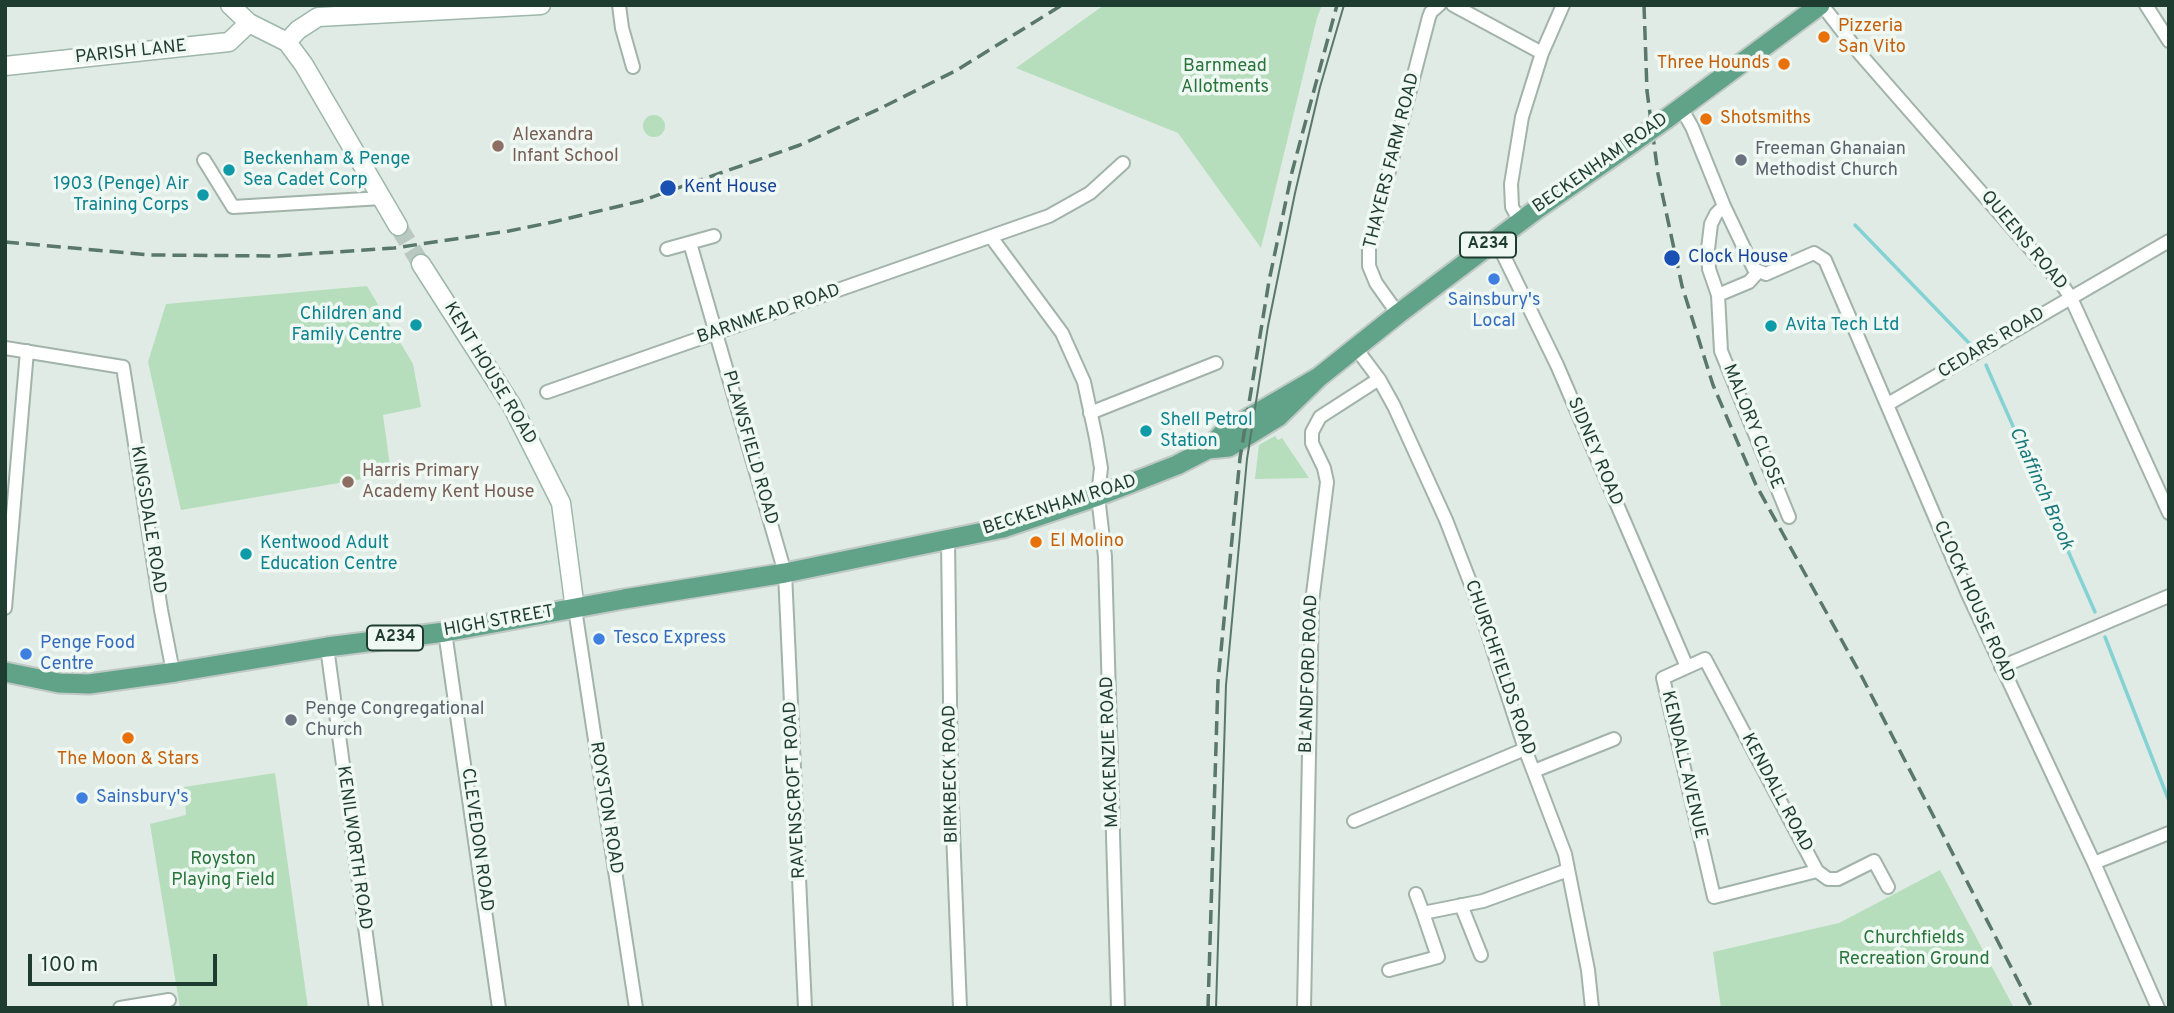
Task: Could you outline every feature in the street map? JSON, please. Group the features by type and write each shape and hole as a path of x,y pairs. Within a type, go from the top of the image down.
{"main road":[{"name":"BECKENHAM ROAD","path":"785,573 1003,528 1171,468 1208,449 1229,446 1278,417 1355,347 1520,221 1821,5"},
{"name":"HIGH STREET","path":"5,672 59,683 89,684 327,647 445,632 785,573"}],"street":[{"path":"230,5 249,23 286,42 304,65 398,226"},
{"path":"286,42 318,17 446,8 541,5"},
{"path":"619,5 622,28 633,67"},
{"name":"THAYERS FARM ROAD","path":"1398,314 1389,304 1369,266 1369,248 1429,18 1439,5"},
{"path":"1453,5 1542,52"},
{"path":"1520,221 1511,200 1522,117 1542,52 1563,5"},
{"name":"QUEENS ROAD","path":"1821,5 2071,298 2169,513"},
{"path":"2146,5 2169,41"},
{"name":"PARISH LANE","path":"5,66 229,42 249,23"},
{"path":"1673,113 1692,127 1750,264 1758,272"},
{"path":"204,160 233,206 382,198"},
{"name":"BARNMEAD ROAD","path":"547,393 1049,216 1090,193 1123,163"},
{"path":"1718,295 1709,269 1708,249 1711,224 1724,206"},
{"path":"667,249 714,236"},
{"path":"992,237 1062,332 1083,382 1101,468 1098,496"},
{"name":"SIDNEY ROAD","path":"1496,240 1557,365 1687,667"},
{"name":"CEDARS ROAD","path":"1888,404 2169,241"},
{"name":"PLAWSFIELD ROAD","path":"690,243 785,573"},
{"name":"CLOCK HOUSE ROAD","path":"1718,295 1749,282 1758,272 1766,274 1814,253 1822,257 2001,667 2161,1006"},
{"name":"KENT HOUSE ROAD","path":"421,264 512,406 561,503 575,608"},
{"name":"MALORY CLOSE","path":"1718,295 1721,351 1788,517"},
{"name":"CHURCHFIELDS ROAD","path":"1355,347 1379,379 1398,414 1459,551 1497,655 1525,749 1559,835 1569,870 1592,1008"},
{"path":"5,348 27,351 5,608"},
{"name":"KINGSDALE ROAD","path":"27,351 122,367 173,672"},
{"path":"1090,413 1216,363"},
{"name":"BLANDFORD ROAD","path":"1304,1008 1312,601 1327,482 1324,467 1312,443 1312,432 1320,417 1379,379"},
{"name":"MACKENZIE ROAD","path":"1098,496 1105,557 1118,1008"},
{"name":"BIRKBECK ROAD","path":"948,540 951,780 960,1008"},
{"name":"RAVENSCROFT ROAD","path":"785,573 805,1008"},
{"path":"2001,667 2169,596"},
{"name":"ROYSTON ROAD","path":"575,608 636,1008"},
{"name":"CLEVEDON ROAD","path":"445,632 499,1008"},
{"name":"KENILWORTH ROAD","path":"327,647 376,1008"},
{"name":"KENDALL AVENUE","path":"1705,659 1663,678 1714,897"},
{"name":"KENDALL ROAD","path":"1705,659 1816,871 1714,897"},
{"path":"1534,771 1614,739"},
{"path":"1354,821 1525,749"},
{"path":"2094,863 2168,833"},
{"path":"1816,871 1828,879 1838,879 1874,861 1888,887"},
{"path":"1423,913 1505,894 1569,870"},
{"path":"1389,970 1438,957 1416,894"},
{"path":"1461,905 1480,955"},
{"path":"120,1008 169,1000"}],"green space":[{"name":"Barnmead Allotments","path":"1104,5 1322,5 1261,248 1178,133 1016,68"},
{"path":"650,115 658,115 665,122 665,130 658,137 650,137 643,130 643,122"},
{"path":"367,286 413,364 421,407 383,415 391,474 181,510 148,362 166,304"},
{"path":"1275,436 1278,440 1282,438 1309,478 1255,479 1259,445"},
{"name":"Royston Playing Field","path":"275,773 308,1008 180,1008 150,824 186,815 184,787"},
{"name":"Churchfields Recreation Ground","path":"1940,870 2014,1008 1721,1008 1713,952 1839,923"}],"waterway":[{"name":"Chaffinch Brook","path":"1855,225 1969,343"},
{"name":"Chaffinch Brook","path":"1986,365 2095,612"},
{"name":"Chaffinch Brook","path":"2105,637 2169,801"}],"tunnel":[{"path":"398,226 421,264"}],"tram line":[{"path":"1216,1008 1226,685 1247,459 1268,326 1295,193 1320,87 1344,5"}],"railway":[{"path":"5,242 151,255 277,256 394,248 553,222 641,201 800,145 957,70 1062,5"},
{"path":"1208,1008 1218,681 1240,458 1269,281 1292,172 1337,5"},
{"path":"1644,5 1647,91 1658,174 1682,286 1713,385 1756,485 1862,677 2032,1008"}],"place":[{"name":"Pizzeria San Vito","path":"1824,37"},
{"name":"Three Hounds","path":"1784,64"},
{"name":"Shotsmiths","path":"1706,119"},
{"name":"Alexandra Infant School","path":"498,146"},
{"name":"Freeman Ghanaian Methodist Church","path":"1741,160"},
{"name":"Beckenham & Penge Sea Cadet Corp","path":"229,170"},
{"name":"Kent House","path":"668,188"},
{"name":"1903 (Penge) Air Training Corps","path":"203,195"},
{"name":"Clock House","path":"1672,258"},
{"name":"Sainsbury's Local","path":"1494,279"},
{"name":"Children and Family Centre","path":"416,325"},
{"name":"Avita Tech Ltd","path":"1771,326"},
{"name":"Shell Petrol Station","path":"1146,431"},
{"name":"Harris Primary Academy Kent House","path":"348,482"},
{"name":"El Molino","path":"1036,542"},
{"name":"Kentwood Adult Education Centre","path":"246,554"},
{"name":"Tesco Express","path":"599,639"},
{"name":"Penge Food Centre","path":"26,654"},
{"name":"Penge Congregational Church","path":"291,720"},
{"name":"The Moon & Stars","path":"128,738"},
{"name":"Sainsbury's","path":"82,798"}]}
